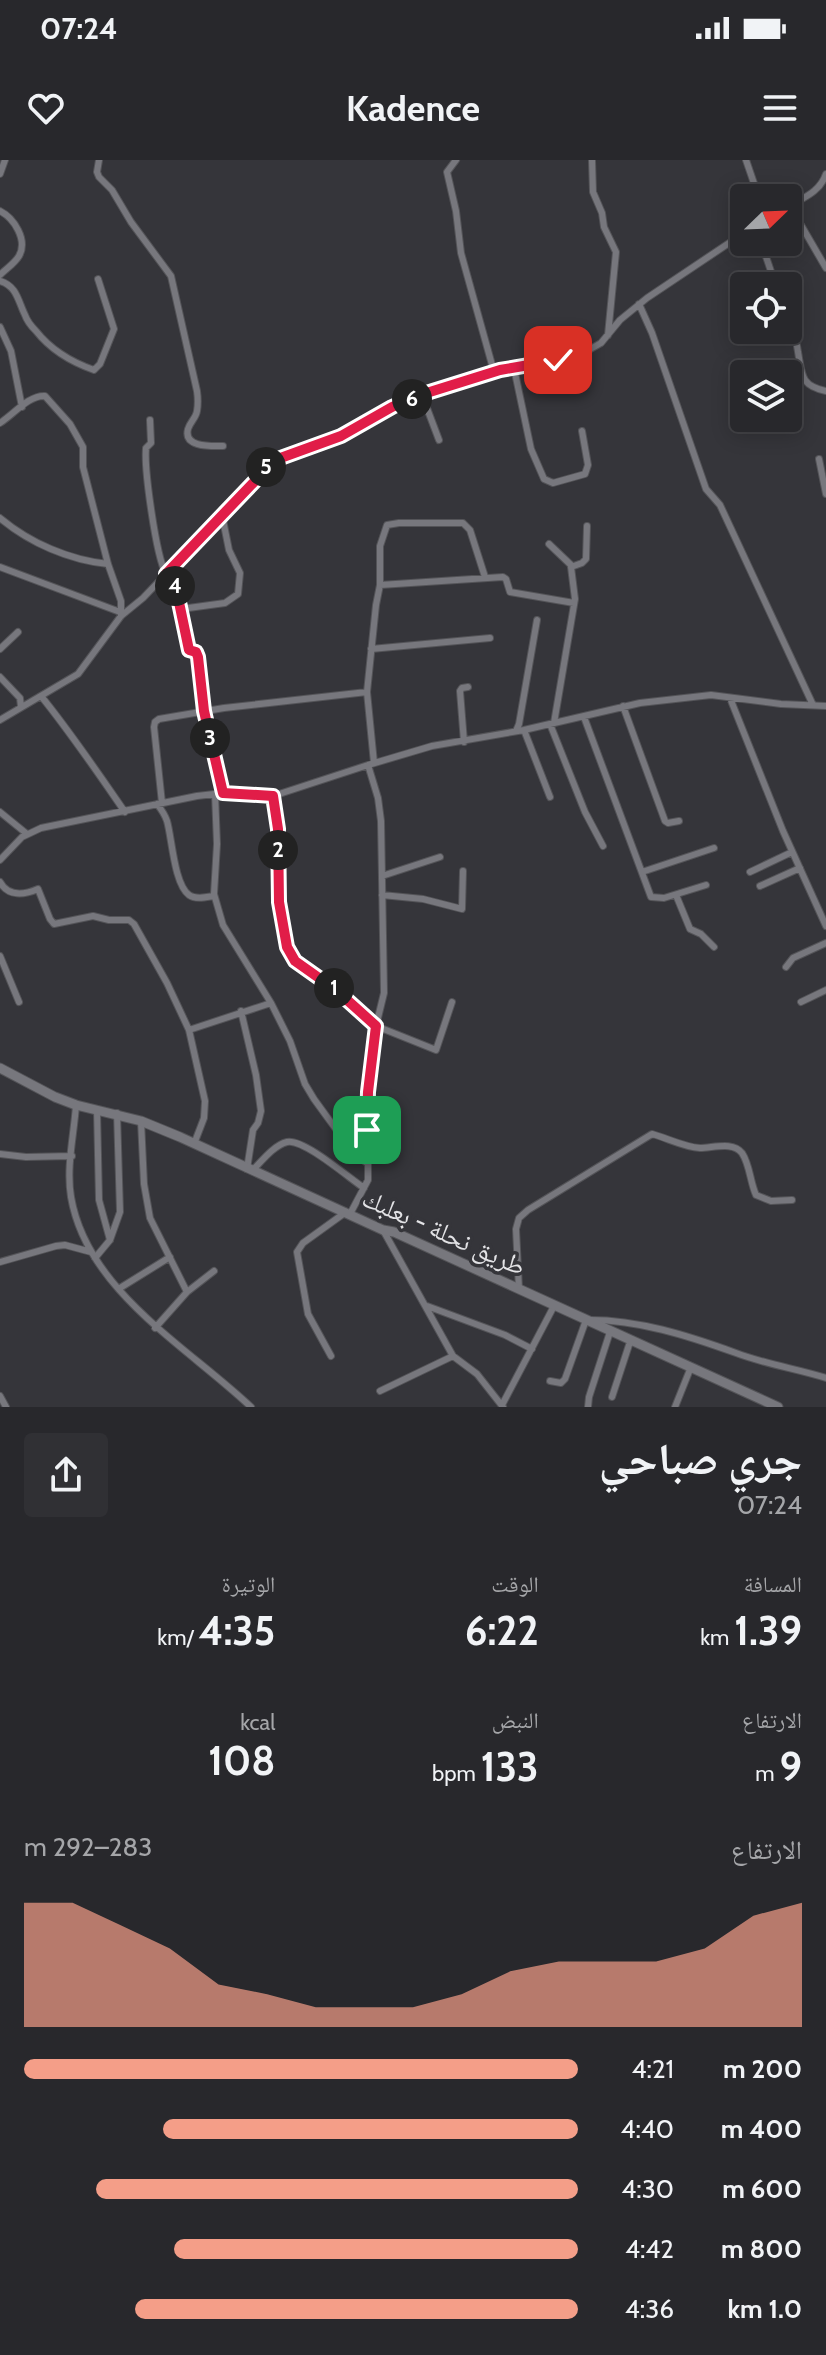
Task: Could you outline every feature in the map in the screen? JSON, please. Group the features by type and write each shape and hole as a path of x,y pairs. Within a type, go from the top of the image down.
{"street":[{"path":"0,174 5,160"},
{"path":"99,160 99,177 112,190 131,222 171,276 197,391 197,410 188,431 189,438 194,443 223,446"},
{"path":"456,160 447,172 461,253 494,372"},
{"path":"592,160 593,192 616,252 608,335"},
{"path":"746,160 754,184"},
{"path":"802,200 824,184 826,174"},
{"path":"0,211 13,221 22,245 18,258 1,273 14,290 24,315 53,349 94,370 100,364 114,329 98,279"},
{"path":"802,227 826,268"},
{"path":"0,720 78,674 120,614 166,574 275,460 341,436 392,407 422,395 494,372 587,351 639,304 730,242"},
{"path":"639,304 706,489 720,505 813,705"},
{"path":"0,327 11,351 22,407"},
{"path":"796,344 802,376 808,385 826,391"},
{"path":"514,368 531,449 544,479 553,483 585,474 588,465 582,431"},
{"path":"422,395 439,440"},
{"path":"0,423 36,397 45,396 70,424 83,447 83,467 108,564 121,601 120,614"},
{"path":"150,420 151,443 145,450 159,548 166,574 176,588 187,645 198,657 219,794 214,896 223,925 271,1003 290,1041 305,1084 354,1154 367,1163"},
{"path":"819,459 826,494"},
{"path":"181,609 225,603 238,594 240,573 229,550 222,515"},
{"path":"0,518 48,548 88,562 108,564"},
{"path":"331,1356 308,1314 297,1252 303,1243 348,1213 368,1180 368,1092 376,1026 384,993 380,809 371,764 367,692 380,585 380,546 384,531 387,525 399,523 466,524 485,577"},
{"path":"571,565 585,561 587,526"},
{"path":"549,544 571,565 575,590 552,723 585,812 603,846"},
{"path":"0,567 120,614"},
{"path":"380,585 505,578 510,592 574,603"},
{"path":"537,620 519,724 550,797"},
{"path":"0,649 18,632"},
{"path":"371,649 490,638"},
{"path":"0,677 20,698 21,707"},
{"path":"464,742 460,691 468,687"},
{"path":"214,896 191,896 185,890 172,855 167,822 160,803 155,722 204,711 367,692"},
{"path":"0,860 27,834 41,828 219,794 273,796 432,746 584,717 623,706 711,695 826,706"},
{"path":"41,696 125,812"},
{"path":"730,698 792,852 826,926"},
{"path":"623,706 665,821 679,821"},
{"path":"584,717 651,897 660,899 706,885"},
{"path":"273,796 278,829 279,902 287,947 295,961 336,990 376,1026 436,1050 452,1002"},
{"path":"0,812 27,834"},
{"path":"642,872 714,848"},
{"path":"750,872 792,852"},
{"path":"382,876 440,857"},
{"path":"760,886 800,868"},
{"path":"382,895 423,899 462,909 463,871"},
{"path":"0,882 11,893 27,894 38,889 54,924 93,916 132,922 167,983 189,1030 205,1101 204,1118 194,1144"},
{"path":"676,895 690,929 701,934 714,947"},
{"path":"786,967 793,958 826,943"},
{"path":"0,956 19,1002"},
{"path":"801,1002 826,990"},
{"path":"189,1030 271,1003"},
{"path":"241,1011 261,1111 253,1130 249,1170"},
{"name":"طريق نحلة - بعلبك","path":"0,1068 36,1089 76,1105 117,1113 194,1144 778,1407"},
{"path":"76,1105 69,1176 71,1198 93,1255 155,1328 214,1373 251,1407"},
{"path":"97,1110 99,1200 110,1240"},
{"path":"93,1255 110,1240 120,1212 117,1113"},
{"path":"141,1121 146,1200 156,1233 187,1292"},
{"path":"519,1289 516,1229 519,1218 652,1134 695,1147 736,1148 745,1160 756,1195 771,1201 792,1200"},
{"path":"249,1170 282,1144 293,1142 333,1164 364,1188"},
{"path":"0,1154 72,1156"},
{"path":"383,1230 453,1356 477,1374 502,1406 554,1306"},
{"path":"0,1262 65,1245 93,1255"},
{"path":"120,1288 170,1257"},
{"path":"155,1328 187,1292 214,1271"},
{"path":"427,1306 505,1335 532,1349"},
{"path":"550,1381 561,1383 565,1379 586,1320 636,1324 826,1378"},
{"path":"588,1407 610,1332"},
{"path":"612,1397 632,1341"},
{"path":"380,1391 453,1356"},
{"path":"675,1407 691,1367"},
{"path":"0,1396 6,1407"}],"route":[{"path":"367,1130 376,1026 291,956 279,902 278,829 273,796 223,793 204,711 198,657 196,652 189,650 176,588 166,574 275,460 341,436 417,396 500,370 558,360"}]}
